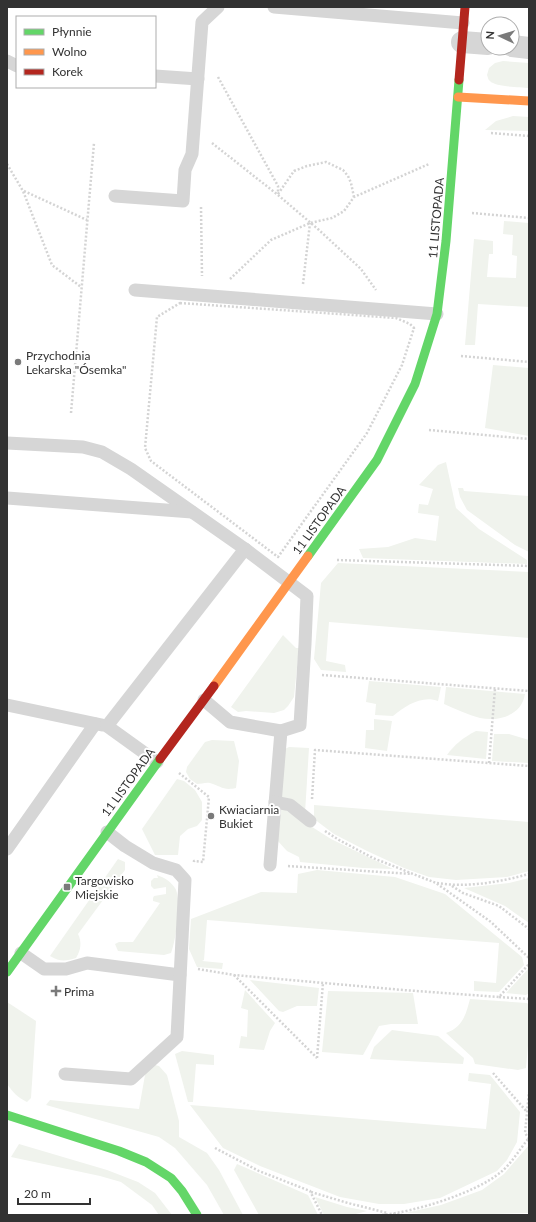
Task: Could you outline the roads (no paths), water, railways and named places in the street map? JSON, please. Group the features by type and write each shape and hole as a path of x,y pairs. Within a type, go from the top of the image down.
{"street":[{"name":"11 LISTOPADA","path":"7,972 157,762 204,700 377,460 415,384 437,314 446,242 465,7"},
{"path":"463,32 480,40"},
{"path":"458,97 529,101"},
{"path":"7,1115 24,1122 128,1154 151,1164 170,1177 186,1194 197,1215"}],"lane":[{"path":"115,196 183,201 185,170 192,154 202,22 218,7"},
{"path":"274,7 463,32"},
{"path":"7,61 16,66"},
{"path":"156,76 198,79"},
{"path":"135,290 437,314"},
{"path":"7,443 83,447 102,452 131,469 245,549 307,596 300,725 281,731 230,722 204,700"},
{"path":"7,498 192,512"},
{"path":"7,849 101,725 245,549"},
{"path":"7,705 101,725 157,762"},
{"path":"270,865 281,731"},
{"path":"275,802 290,805 310,821"},
{"path":"65,1074 131,1079 177,1037 185,880 176,870 153,863 125,846 107,832"},
{"path":"21,953 44,969 66,969 87,962 180,975"}],"place":[{"name":"Przychodnia Lekarska \"Ósemka\"","path":"18,362"},
{"name":"Kwiaciarnia Bukiet","path":"211,816"},
{"name":"Targowisko Miejskie","path":"67,887"},
{"name":"Prima","path":"56,991"}]}
